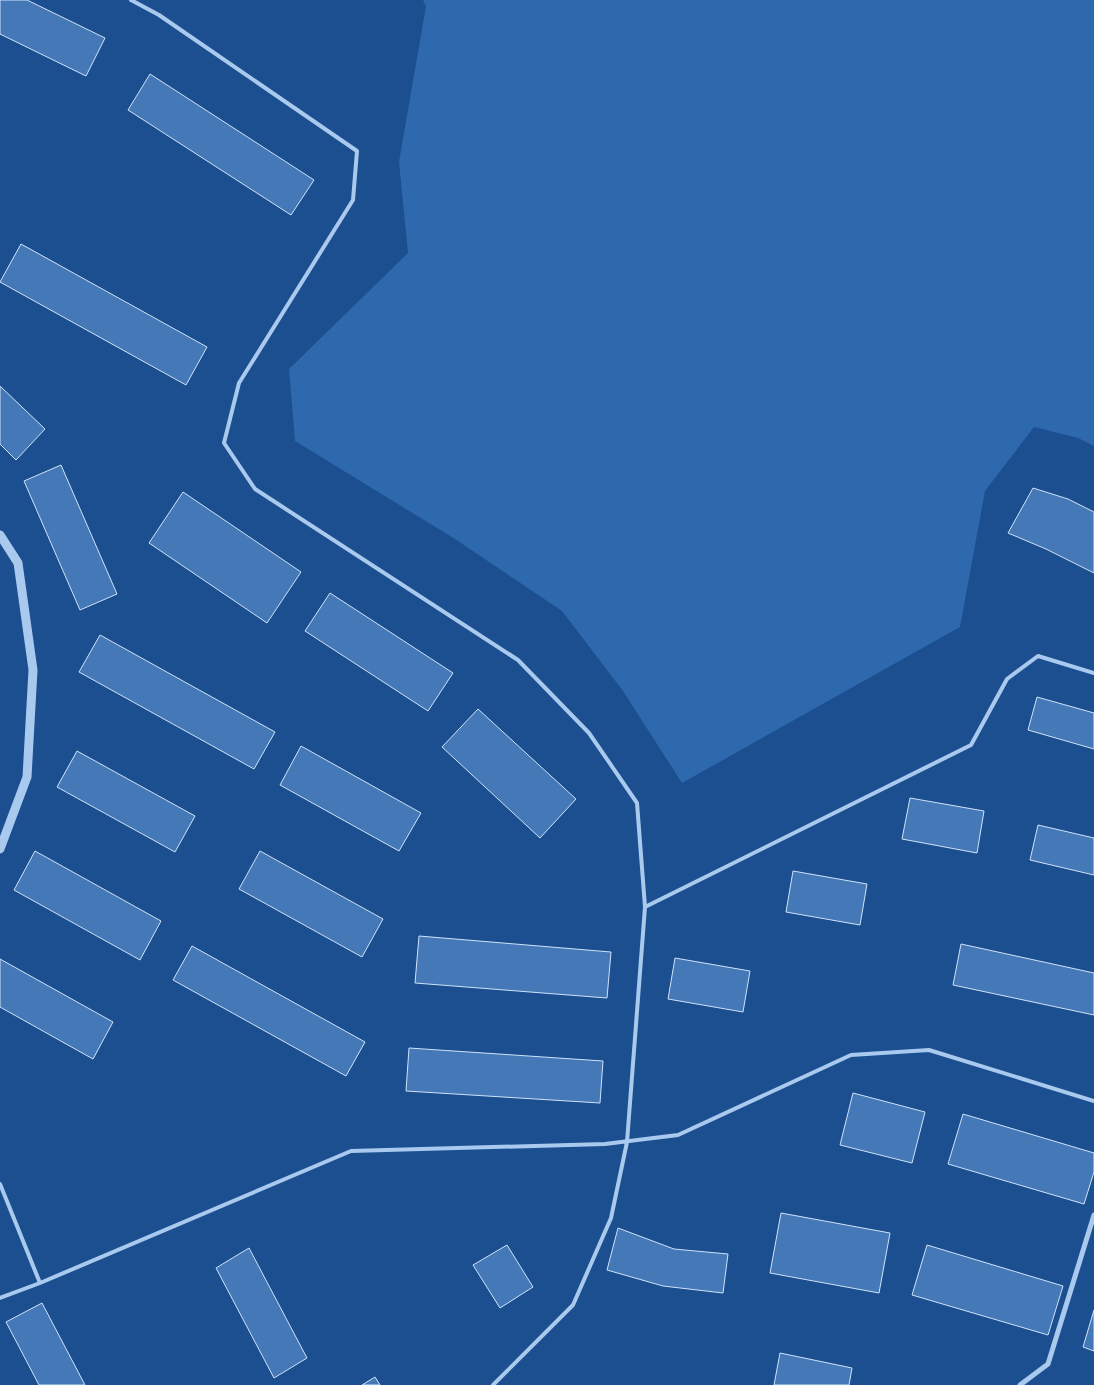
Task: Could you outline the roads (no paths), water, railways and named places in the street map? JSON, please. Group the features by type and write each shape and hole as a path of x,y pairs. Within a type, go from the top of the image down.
{"street":[{"path":"0,535 18,563 33,670 27,777 0,849"},
{"path":"1020,1385 1048,1364 1094,1215"}],"lane":[{"path":"131,0 159,15 357,151 353,200 239,383 224,443 255,489 518,660 589,733 636,804 645,907 627,1142 611,1218 573,1305 493,1385"},
{"path":"645,907 971,746 1007,679 1038,656 1094,673"},
{"path":"0,1298 40,1283 351,1151 605,1144 678,1135 850,1055 929,1050 1094,1101"},
{"path":"0,1184 40,1283"}]}
